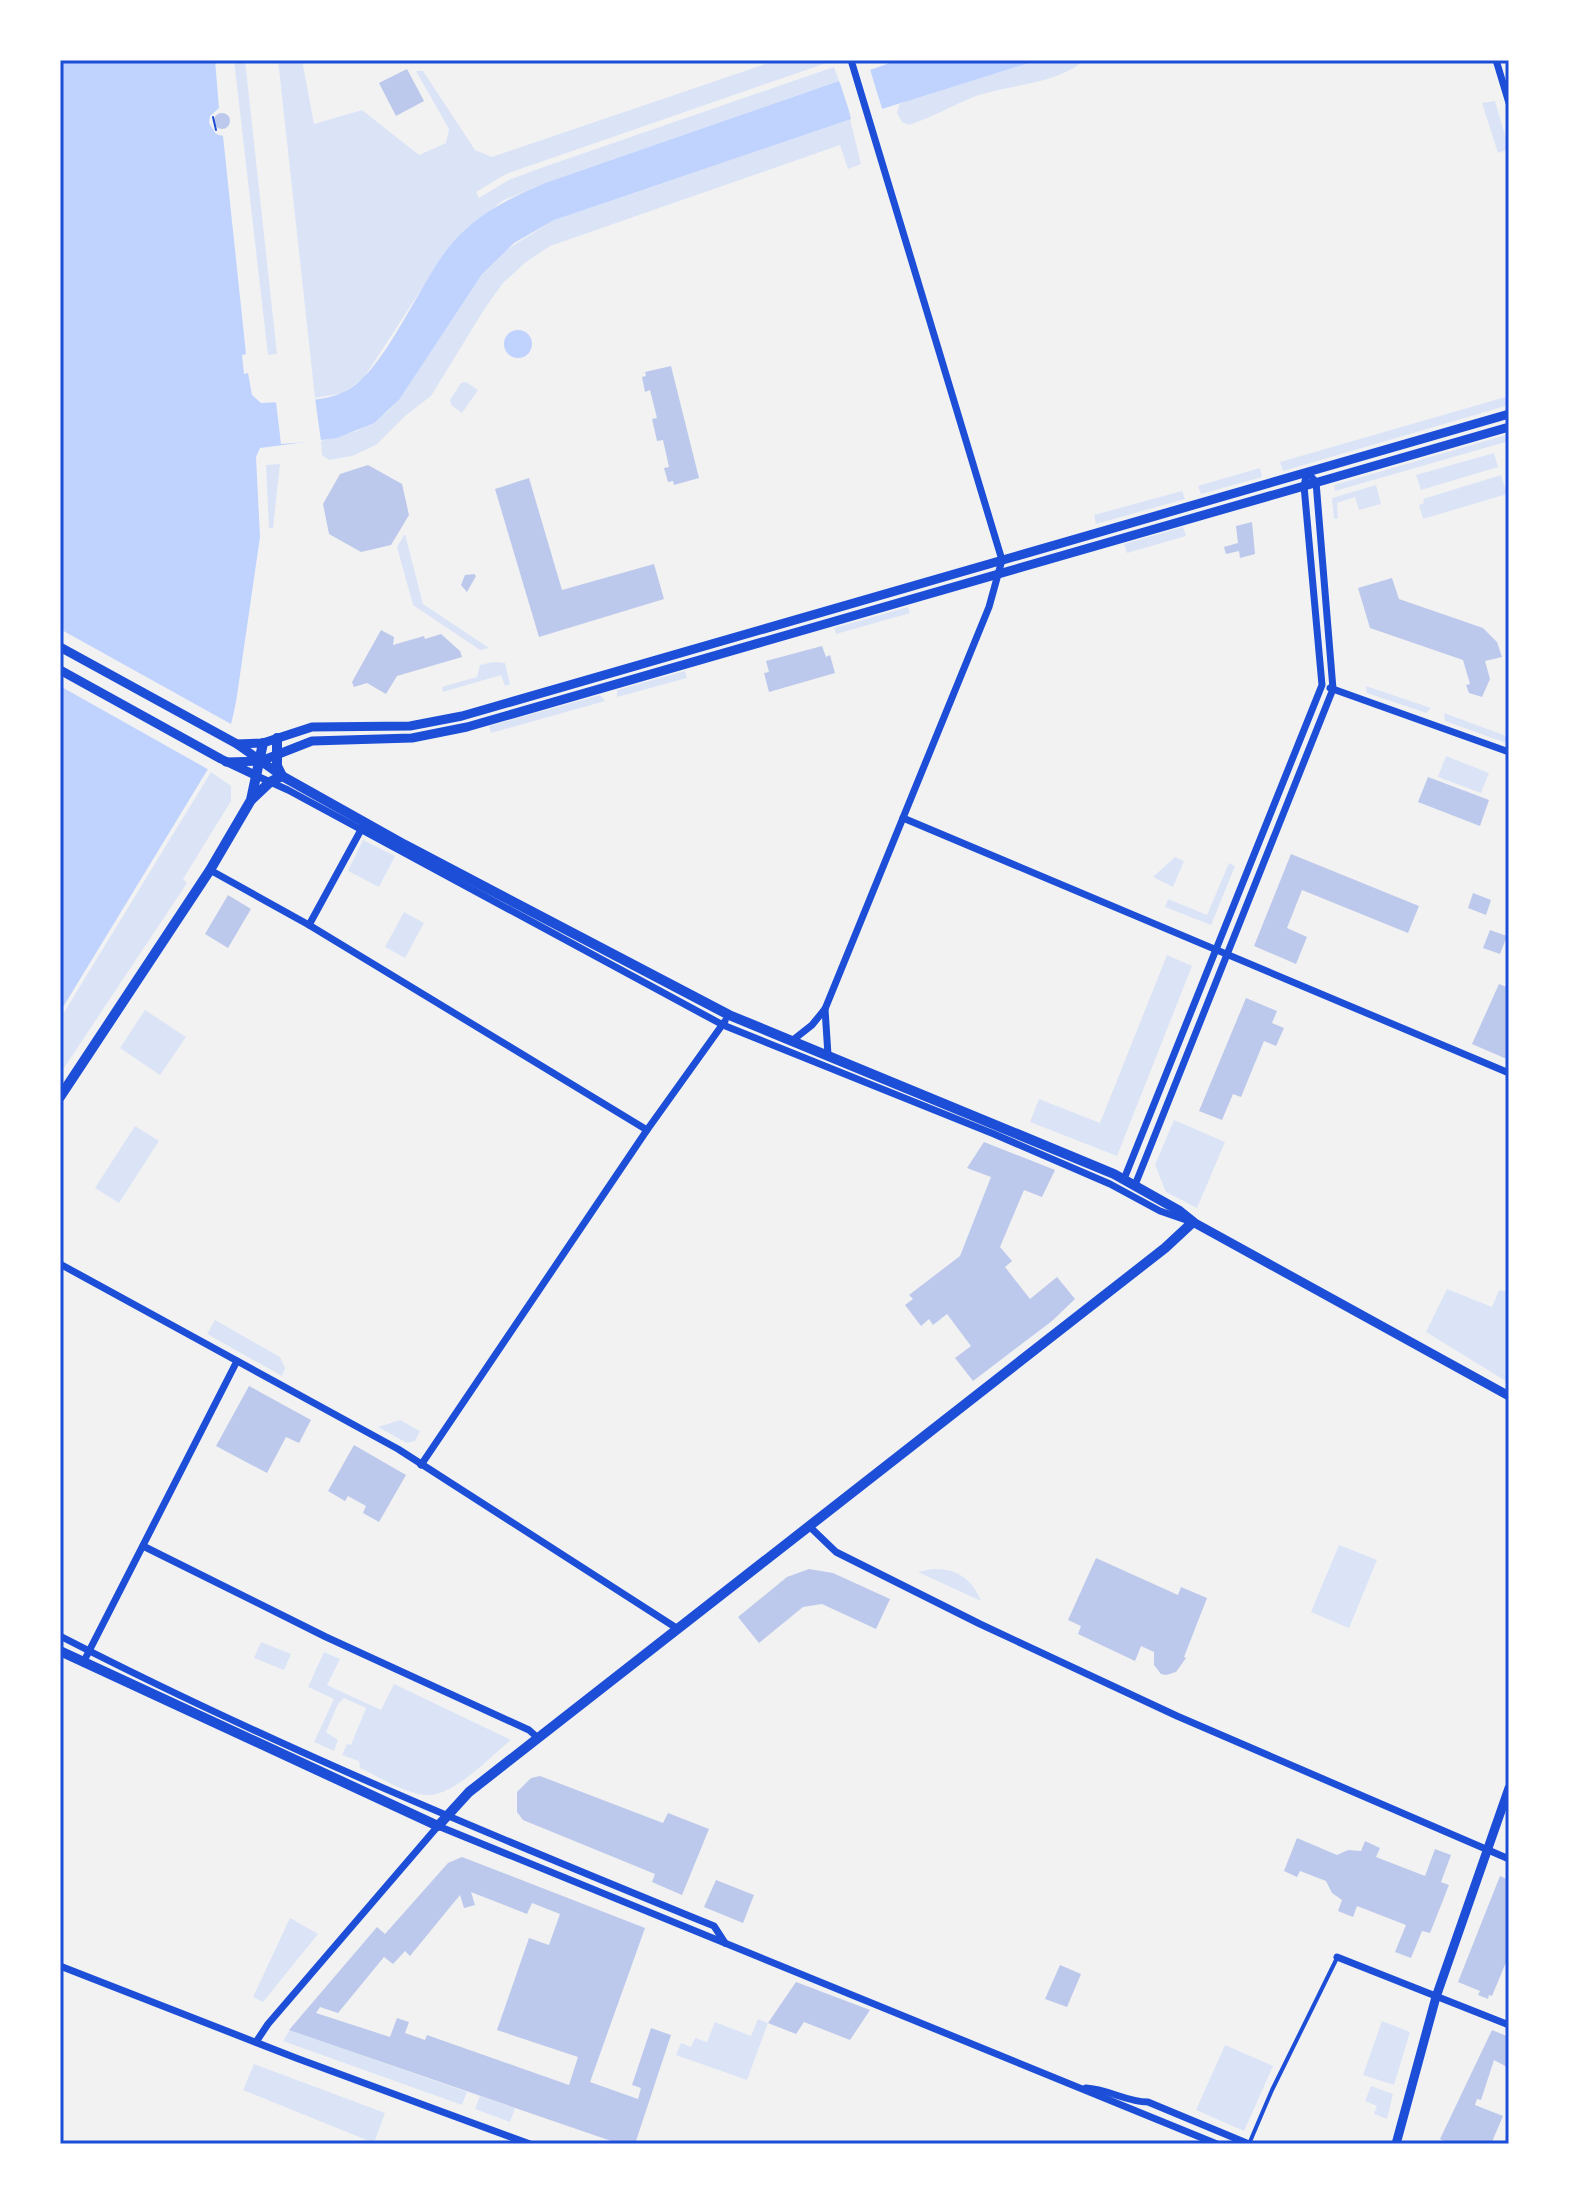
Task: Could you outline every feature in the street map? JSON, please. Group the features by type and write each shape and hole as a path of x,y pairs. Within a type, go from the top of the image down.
{"main road":[{"path":"60,1651 438,1826 469,1792 1165,1248 1193,1222 1124,1179 793,1040 726,1020 666,984 363,827 282,776 277,766 277,738"},
{"path":"251,800 263,743"},
{"path":"60,1097 210,870 251,800 270,782 282,776"}],"street":[{"path":"1496,60 1509,103"},
{"path":"793,1040 812,1025 825,1009 989,607 1002,560 852,62"},
{"path":"234,742 250,746 312,727 410,726 462,716 1509,414"},
{"path":"224,760 261,761 312,741 412,738 467,727 1509,427"},
{"path":"1135,1185 1333,689 1316,482 1307,472"},
{"path":"1124,1179 1322,685 1304,486 1307,472"},
{"path":"60,647 234,742 282,776"},
{"path":"60,670 224,760 363,827 309,925"},
{"path":"1322,685 1509,752"},
{"path":"903,818 1509,1073"},
{"path":"210,870 309,925 647,1130"},
{"path":"825,1009 828,1055"},
{"path":"421,1465 647,1130 726,1020 1110,1184 1160,1211 1193,1222 1509,1396"},
{"path":"60,1264 421,1465 678,1629"},
{"path":"83,1663 237,1361"},
{"path":"810,1527 836,1552 1027,1646 1177,1716 1509,1859"},
{"path":"143,1546 316,1632 529,1730 538,1738"},
{"path":"60,1636 196,1703 447,1817 714,1926 726,1945"},
{"path":"1396,2144 1436,1997 1509,1788"},
{"path":"256,2042 438,1826 1217,2144"},
{"path":"1337,1957 1509,2025"},
{"path":"60,1966 530,2144"},
{"path":"1079,2088 1100,2089 1132,2102 1148,2102 1249,2144"}],"lane":[{"path":"1249,2144 1337,1957"}],"path":[{"path":"213,117 216,130"}],"shaded area":[{"path":"234,60 245,60 277,354 268,355"},
{"path":"278,60 302,60 314,124 362,110 419,155 446,143 449,129 416,71 423,71 475,150 492,157 777,60 832,61 506,174 476,192 479,198 509,180 538,169 834,67 839,81 545,183 502,201 451,244 363,379 343,393 315,398"},
{"path":"1036,60 1085,60 1061,74 979,95 909,125 902,122 897,113 899,105 907,100"},
{"path":"1495,101 1509,149 1498,153 1482,103"},
{"path":"850,119 861,164 848,169 840,145 550,246 503,283 431,396 376,445 352,456 329,460 322,455 321,441 357,431 387,412 399,400 481,274 503,252 554,220"},
{"path":"466,382 478,390 462,413 451,405 450,400 461,383"},
{"path":"1509,396 1509,405 1283,471 1280,462"},
{"path":"1509,434 1509,441 1335,491 1334,485"},
{"path":"1494,453 1498,467 1421,490 1416,475"},
{"path":"280,464 273,528 269,528 266,465"},
{"path":"1260,468 1262,477 1201,494 1198,486"},
{"path":"1501,475 1507,494 1423,519 1419,505 1424,503 1423,499"},
{"path":"1376,485 1381,504 1359,510 1355,497 1337,503 1338,518 1334,519 1332,498"},
{"path":"1182,491 1185,499 1096,524 1094,515"},
{"path":"1183,527 1186,536 1127,553 1124,544"},
{"path":"405,534 423,604 489,648 480,650 413,605 397,547"},
{"path":"908,607 910,613 836,634 834,628"},
{"path":"505,663 510,684 505,686 501,675 443,692 442,687 477,677 480,665"},
{"path":"685,671 687,678 617,697 617,690"},
{"path":"1366,686 1431,708 1426,713 1367,693"},
{"path":"600,695 605,701 491,733 489,726"},
{"path":"1444,713 1509,737 1509,744 1445,721"},
{"path":"1446,756 1489,773 1481,793 1438,777"},
{"path":"211,772 231,786 231,801 183,879 187,883 60,1074 60,1019"},
{"path":"363,840 395,856 379,887 348,871"},
{"path":"1175,857 1184,861 1173,887 1153,877"},
{"path":"1229,863 1235,866 1211,925 1165,907 1168,899 1207,915"},
{"path":"404,912 424,923 405,958 385,947"},
{"path":"1167,955 1192,966 1117,1156 1030,1122 1039,1099 1100,1123"},
{"path":"145,1010 186,1037 160,1075 120,1048"},
{"path":"1174,1120 1225,1142 1197,1208 1166,1192 1155,1165"},
{"path":"135,1126 159,1141 119,1203 95,1188"},
{"path":"1447,1289 1492,1307 1499,1290 1509,1292 1509,1383 1426,1332"},
{"path":"215,1320 280,1357 285,1368 282,1376 207,1334"},
{"path":"400,1420 420,1431 415,1441 407,1443 378,1427"},
{"path":"1339,1545 1377,1560 1349,1628 1311,1612"},
{"path":"949,1570 962,1576 981,1601 918,1572"},
{"path":"261,1642 291,1654 284,1670 254,1658"},
{"path":"324,1652 340,1659 327,1685 381,1710 394,1684 511,1740 462,1781 440,1793 421,1794 394,1785 360,1768 359,1761 342,1755 347,1744 351,1745 366,1708 344,1698 338,1704 326,1732 338,1740 334,1751 314,1742 334,1699 308,1687"},
{"path":"290,1918 318,1934 263,2002 253,1997"},
{"path":"758,2019 768,2023 747,2080 676,2055 681,2043 691,2047 695,2038 707,2042 715,2022 751,2036"},
{"path":"1382,2021 1410,2032 1394,2085 1363,2075"},
{"path":"290,2030 467,2092 462,2105 283,2041"},
{"path":"1225,2045 1273,2066 1244,2131 1196,2110"},
{"path":"254,2064 385,2113 374,2143 243,2090"},
{"path":"1371,2086 1393,2094 1387,2119 1374,2114 1377,2106 1365,2101"},
{"path":"480,2096 515,2108 510,2122 475,2109"}],"water":[{"path":"60,60 215,60 219,108 210,116 209,123 216,134 223,136 246,354 242,355 244,374 248,373 252,395 261,403 326,398 346,391 361,381 389,345 453,242 484,215 545,183 839,81 871,73 870,70 898,60 1038,60 882,109 879,100 849,110 851,119 554,220 514,243 482,274 399,400 374,423 337,438 260,448 256,457 260,537 233,723 60,1012"},
{"path":"518,330 528,334 532,344 528,354 518,358 508,354 504,344 508,334"}],"pier":[{"path":"869,66 883,112 877,105 853,112 853,123 838,77 843,79 866,71"},
{"path":"315,398 321,441 281,444 276,402"},
{"path":"60,629 231,724 239,690 243,690 236,724 211,771 60,686"}],"building":[{"path":"407,69 424,101 396,116 379,83"},
{"path":"222,113 230,121 222,129 214,121"},
{"path":"671,366 699,478 674,485 673,481 668,482 664,468 669,467 663,440 657,441 652,419 657,418 650,390 645,392 642,377 646,376 645,372"},
{"path":"368,465 402,484 409,515 391,545 361,552 329,534 323,504 340,474"},
{"path":"529,478 562,590 654,564 664,599 539,637 495,489"},
{"path":"1252,522 1255,554 1240,558 1239,551 1226,554 1224,547 1238,543 1236,526"},
{"path":"465,575 476,576 467,592 461,585"},
{"path":"1392,578 1399,599 1483,628 1497,642 1502,657 1485,661 1490,679 1482,697 1469,693 1466,685 1470,684 1463,660 1370,628 1358,588"},
{"path":"381,630 394,637 393,645 441,634 460,651 462,657 397,676 386,694 367,683 354,687 352,682"},
{"path":"822,646 826,657 830,655 835,673 769,692 764,673 769,672 766,661"},
{"path":"1428,777 1489,800 1480,826 1418,802"},
{"path":"1291,854 1419,906 1408,933 1302,890 1287,928 1307,937 1296,964 1254,946"},
{"path":"1473,893 1491,900 1486,915 1468,908"},
{"path":"228,895 251,909 228,948 205,934"},
{"path":"1490,930 1507,936 1500,954 1483,948"},
{"path":"1499,984 1509,988 1509,1060 1472,1044"},
{"path":"1246,998 1277,1011 1272,1023 1284,1028 1276,1046 1264,1041 1241,1097 1233,1094 1222,1120 1199,1111"},
{"path":"984,1142 1055,1170 1042,1197 1024,1190 1000,1247 1012,1261 1005,1267 1030,1299 1057,1277 1075,1299 1052,1321 973,1381 955,1358 971,1346 947,1314 933,1325 929,1319 921,1326 905,1305 913,1299 909,1295 960,1256 991,1177 967,1168"},
{"path":"249,1386 311,1420 299,1443 286,1437 267,1473 216,1446"},
{"path":"354,1445 406,1475 379,1522 363,1513 366,1506 348,1496 345,1501 328,1491"},
{"path":"1096,1558 1178,1595 1181,1587 1207,1598 1186,1658 1176,1672 1161,1674 1154,1665 1154,1652 1141,1646 1135,1661 1078,1634 1081,1626 1068,1620"},
{"path":"809,1569 833,1573 890,1599 876,1629 822,1604 803,1607 759,1643 738,1617 787,1577"},
{"path":"540,1776 663,1823 668,1813 709,1829 682,1895 652,1882 655,1874 523,1820 517,1812 517,1792 531,1778"},
{"path":"1297,1838 1337,1855 1348,1850 1361,1851 1365,1841 1380,1848 1376,1857 1425,1876 1435,1849 1451,1855 1441,1882 1449,1885 1430,1933 1422,1931 1411,1958 1395,1952 1406,1925 1357,1906 1353,1917 1338,1911 1342,1900 1332,1893 1326,1881 1300,1871 1297,1877 1284,1871"},
{"path":"462,1857 645,1928 590,2082 638,2099 641,2088 632,2085 651,2028 671,2035 635,2144 620,2144 289,2030 377,1927 385,1934 448,1863","holes":["471,1892 527,1914 532,1903 560,1914 549,1945 529,1938 497,2030 578,2057 569,2085 427,2035 425,2040 405,2033 409,2022 397,2018 390,2037 316,2013 320,2007 338,2013 384,1957 393,1964 405,1951 410,1956 460,1895 464,1908 475,1905"]},
{"path":"1500,1876 1509,1880 1509,1955 1488,1999 1478,1995 1480,1991 1458,1982"},
{"path":"716,1880 754,1895 743,1923 704,1907"},
{"path":"1060,1965 1081,1974 1067,2007 1045,1999"},
{"path":"796,1982 870,2010 850,2040 804,2022 796,2034 768,2023"},
{"path":"1492,2030 1509,2037 1509,2068 1494,2060 1481,2100 1477,2099 1475,2105 1503,2116 1491,2144 1451,2144 1440,2139"}]}
